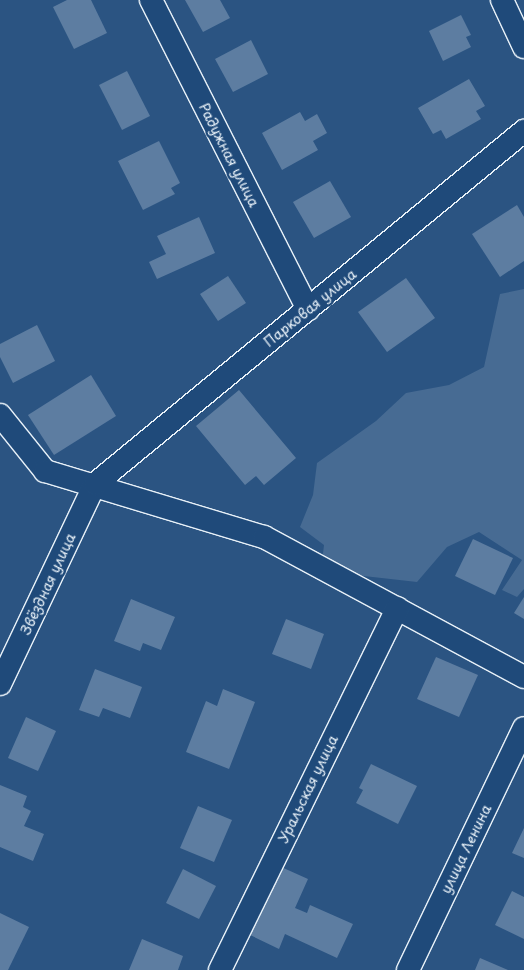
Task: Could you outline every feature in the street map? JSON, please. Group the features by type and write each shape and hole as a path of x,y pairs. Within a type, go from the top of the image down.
{"street":[{"name":"Радужная улица","path":"151,0 308,310"},
{"path":"502,0 524,47"},
{"name":"Парковая улица","path":"95,484 524,131"},
{"path":"0,415 45,471 95,484 264,537 524,677"},
{"name":"Звёздная улица","path":"0,684 95,484"},
{"name":"Уральская улица","path":"220,970 396,608"},
{"name":"улица Ленина","path":"408,970 524,728"}],"shaded area":[{"path":"524,289 524,589 517,597 502,590 522,560 479,532 447,547 417,582 355,575 322,562 324,545 300,527 313,495 317,463 376,421 406,393 449,385 484,367 500,294"}],"building":[{"path":"67,0 91,0 107,33 74,49 53,7"},
{"path":"185,0 220,0 230,18 203,32"},
{"path":"461,15 471,35 466,37 471,47 443,61 429,31"},
{"path":"251,40 268,74 233,92 215,59"},
{"path":"127,71 150,116 122,130 99,85"},
{"path":"469,79 485,106 476,111 481,119 446,139 441,130 433,134 418,108"},
{"path":"300,112 305,121 317,114 327,133 313,141 318,150 282,170 262,133"},
{"path":"159,141 180,183 171,188 175,194 143,210 118,161"},
{"path":"330,181 351,217 314,238 293,202"},
{"path":"517,205 524,217 524,261 500,277 472,234"},
{"path":"199,217 215,253 157,279 149,262 166,254 157,236"},
{"path":"228,276 246,303 218,321 200,294"},
{"path":"406,278 435,318 387,352 358,312"},
{"path":"37,325 55,361 13,383 0,357 0,344"},
{"path":"91,375 116,416 54,455 28,415"},
{"path":"239,390 296,458 264,485 256,476 245,485 196,426"},
{"path":"473,539 513,558 495,595 455,576"},
{"path":"524,597 524,619 514,613"},
{"path":"131,599 175,617 161,650 143,643 140,651 114,641"},
{"path":"286,619 324,634 311,669 272,654"},
{"path":"436,657 478,675 459,717 417,699"},
{"path":"95,669 142,687 130,718 103,708 99,717 79,710"},
{"path":"223,689 255,702 229,769 186,752 206,701 217,706"},
{"path":"26,717 56,731 38,771 8,758"},
{"path":"371,764 417,786 398,824 356,803 363,790 359,788"},
{"path":"0,785 27,796 23,807 31,811 24,826 44,834 33,861 0,847"},
{"path":"198,806 232,820 214,862 180,848"},
{"path":"524,828 524,858 512,853"},
{"path":"279,866 308,879 295,908 307,913 310,905 353,924 337,958 285,934 279,949 248,934"},
{"path":"183,869 216,886 199,919 166,903"},
{"path":"512,891 524,897 524,939 495,925"},
{"path":"0,913 29,927 8,970 0,970"},
{"path":"142,939 183,956 178,970 129,970"},
{"path":"480,958 508,970 475,970"}]}
